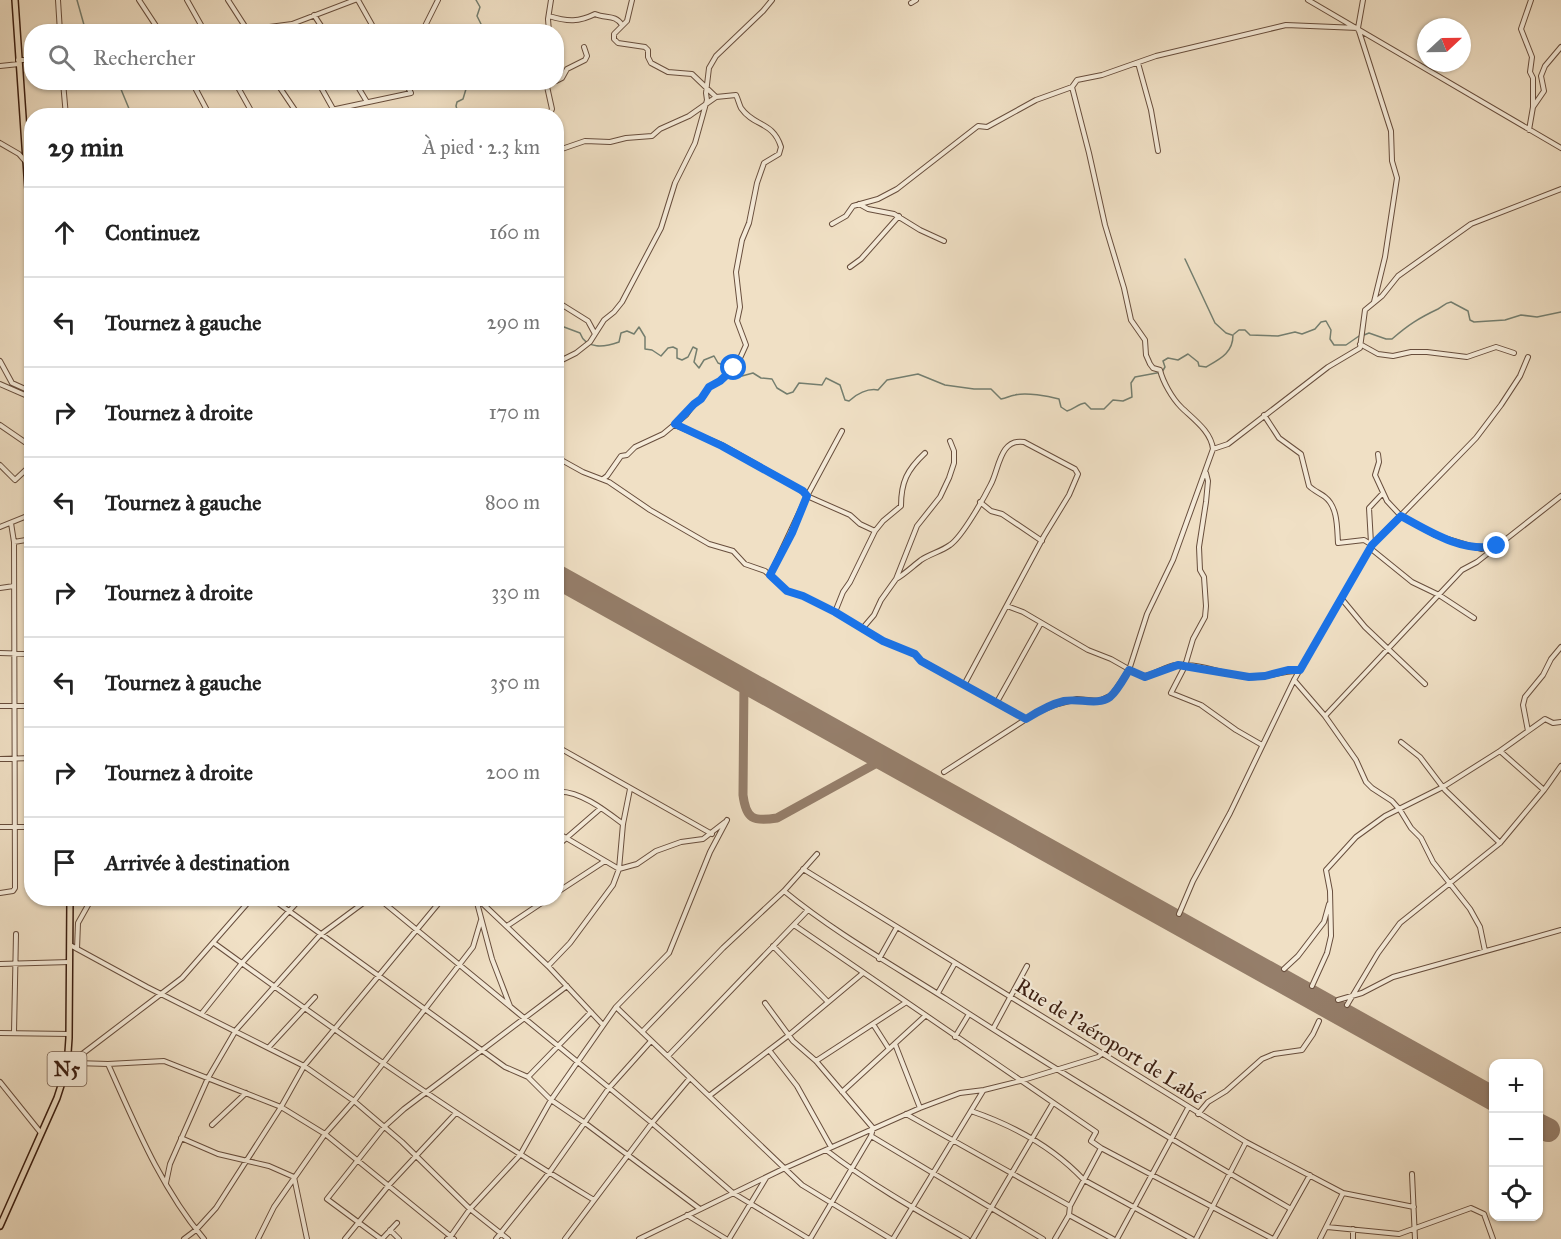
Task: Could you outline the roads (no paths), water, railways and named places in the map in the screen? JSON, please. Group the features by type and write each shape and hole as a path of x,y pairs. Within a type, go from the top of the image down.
{"highway":[{"path":"15,0 24,150"},
{"name":"N5","path":"0,1226 57,1098 67,1067 72,1061 69,1034 70,906"}],"street":[{"path":"58,0 60,24"},
{"path":"139,0 155,24"},
{"path":"187,0 200,24"},
{"path":"228,0 243,24"},
{"path":"290,24 356,0 371,24"},
{"path":"426,24 438,0"},
{"path":"549,24 551,0"},
{"path":"632,0 627,21 614,34 614,39 618,43 645,47 651,63 668,72 692,74 716,97"},
{"path":"564,358 588,343 596,335 604,320 622,302 661,228 675,183 695,143 706,103 709,68 716,56 772,0"},
{"path":"911,3 916,0"},
{"path":"1308,0 1561,148"},
{"path":"1363,0 1358,28 1390,131 1392,161 1397,178 1385,257 1373,303"},
{"path":"1529,130 1533,107 1533,78 1530,72 1532,57 1521,29 1531,0"},
{"path":"549,16 584,21 595,14 612,16 619,20 622,26"},
{"path":"315,15 320,24"},
{"path":"832,224 846,216 853,206 878,199 897,189 978,126 987,127 1036,99 1072,87 1077,81 1180,50 1286,26 1358,28"},
{"path":"564,74 567,69 585,60 587,56 584,47"},
{"path":"1533,107 1544,91 1541,76 1545,66 1561,47"},
{"path":"0,66 24,61"},
{"path":"1138,63 1151,110 1158,151"},
{"path":"944,772 1026,719 1061,702 1077,699 1099,701 1112,695 1129,670 1147,614 1173,560 1213,449 1202,427 1176,401 1160,372 1153,369 1146,355 1145,340 1131,320 1105,225 1072,87"},
{"path":"64,90 65,108"},
{"path":"196,90 206,108"},
{"path":"239,90 250,108"},
{"path":"282,90 295,108"},
{"path":"323,90 333,108"},
{"path":"360,90 367,102"},
{"path":"339,108 411,93 409,90"},
{"path":"549,90 552,108"},
{"path":"564,148 585,141 610,142 652,136 660,129 690,116 716,97 736,95 745,112 775,133 781,147 779,154 764,163 757,183 749,223 742,240 736,272 740,307 737,321 746,345 736,367 709,387 701,399 675,424 654,439 634,447 627,455 621,456 607,477 603,479"},
{"path":"0,143 24,159"},
{"path":"1213,449 1228,444 1328,367 1360,348 1365,310 1382,296 1398,276 1471,224 1561,189"},
{"path":"859,204 868,209 899,216 920,230 944,241"},
{"path":"850,267 888,231 899,216"},
{"path":"564,306 588,321 596,335"},
{"path":"1360,344 1378,354 1393,356 1411,352 1427,352 1467,357 1496,347 1514,353"},
{"path":"1179,914 1193,881 1230,813 1294,680 1371,547 1476,438 1514,385 1528,357"},
{"path":"0,361 12,383 24,388"},
{"path":"0,384 24,394"},
{"path":"1264,416 1279,438 1301,454 1309,486 1327,498 1334,508 1338,543 1364,540 1412,582 1438,595 1474,618"},
{"path":"0,424 24,441"},
{"path":"675,424 731,450 803,491 807,496 850,515 860,524 875,531"},
{"path":"770,575 792,533 807,496 842,431"},
{"path":"862,629 869,623 896,579 917,526 940,496 949,478 954,463 954,451 950,441"},
{"path":"896,579 927,556 949,546 966,527 993,481 1004,450 1017,441 1033,446 1075,469 1078,477 964,685"},
{"path":"835,612 875,531 900,506 901,488 914,465 925,453"},
{"path":"1378,454 1379,462 1375,475 1387,501 1401,516 1435,536 1481,549 1497,546"},
{"path":"564,461 583,472 603,479 709,544 733,551 749,567 765,571 787,591 803,596 899,649 915,654 921,661 1026,719"},
{"path":"0,465 15,480 24,472"},
{"path":"1206,473 1208,481 1199,547 1200,570 1204,577 1205,617 1193,639 1185,666 1171,693 1202,705 1236,730 1262,745"},
{"path":"1371,547 1369,508 1383,493"},
{"path":"1325,716 1462,570 1476,562 1561,496"},
{"path":"980,502 1042,541"},
{"path":"0,527 24,517"},
{"path":"0,893 13,891 15,888 14,542 11,523"},
{"path":"14,542 24,540"},
{"path":"0,588 14,586"},
{"path":"1341,597 1365,627 1425,684"},
{"path":"1007,606 1088,650 1145,677 1170,666 1185,666 1249,677 1300,670"},
{"path":"997,702 1041,623"},
{"path":"1528,731 1523,705 1525,697 1561,647"},
{"path":"0,653 24,654"},
{"path":"1294,680 1325,716 1356,760 1366,782 1392,801 1411,828 1422,838 1433,862 1470,909 1480,927 1485,951"},
{"path":"0,706 24,706"},
{"path":"1312,986 1330,944 1330,900 1326,870 1356,837 1385,816 1443,787 1545,719 1553,723 1561,722"},
{"path":"1401,742 1420,757 1443,787 1500,843"},
{"path":"564,751 712,834"},
{"path":"1500,751 1544,790"},
{"path":"0,759 24,758"},
{"path":"1347,1005 1378,953 1400,923 1500,843 1561,766"},
{"path":"548,966 570,944 612,885 619,869 623,824 630,789"},
{"path":"564,791 601,808 623,824"},
{"path":"564,840 601,808"},
{"path":"72,1061 108,1064 164,1062 281,1107 325,1134 358,1159 451,1238 470,1209 520,1155 551,1100 616,1007 669,953 710,852 727,820 703,839 681,842 656,851 637,864 619,869 564,836"},
{"path":"0,827 24,827"},
{"path":"642,1032 723,948 784,891 817,854"},
{"path":"564,888 605,861"},
{"name":"Rue de l'aéroport de Labé","path":"803,869 1246,1142 1343,1193 1414,1207"},
{"path":"784,891 879,959 1171,1140 1291,1209"},
{"path":"1284,969 1298,956 1324,922 1330,900"},
{"path":"76,949 78,923 88,906"},
{"path":"72,1061 182,978 245,906"},
{"path":"281,906 505,1067 528,1077 551,1100 699,1209"},
{"path":"202,1013 294,906"},
{"path":"166,1183 170,1164 208,1078 236,1030 320,935 359,906"},
{"path":"387,906 652,1123 733,1193 810,1239 871,1136 873,1128"},
{"path":"184,1239 196,1230 216,1208 281,1107 304,1066 436,906"},
{"path":"477,906 510,1008"},
{"path":"485,906 548,966 603,1025"},
{"path":"507,926 537,906"},
{"path":"668,1056 808,910"},
{"path":"258,1239 274,1207 325,1134 354,1101 473,947 481,920"},
{"path":"794,925 1096,1132 1091,1141 1101,1148 1274,1239 1310,1175"},
{"path":"879,959 897,927"},
{"path":"1338,1000 1371,989 1393,977 1561,930"},
{"path":"14,1032 16,934"},
{"path":"214,943 456,1113 594,1200"},
{"path":"70,945 304,1066 354,1101 416,1156 470,1209 508,1239"},
{"path":"773,946 828,1002"},
{"path":"0,964 70,962"},
{"path":"937,994 955,963"},
{"path":"993,1029 1027,966"},
{"path":"709,1096 789,1035 863,973"},
{"path":"397,1223 381,1239 327,1198 384,1127 426,1092 567,986"},
{"path":"269,1047 315,997"},
{"path":"765,1003 789,1035 816,1061 873,1128"},
{"path":"816,1061 905,1003"},
{"path":"616,1007 802,1185 892,1239 984,1090"},
{"path":"528,1077 591,1012"},
{"path":"955,1037 969,1014"},
{"path":"842,1092 925,1016"},
{"path":"1198,1114 1208,1102 1226,1091 1262,1059 1274,1054 1302,1050 1319,1021"},
{"path":"873,1024 889,1049"},
{"path":"0,1033 69,1034"},
{"path":"496,1239 549,1173 609,1088 651,1041"},
{"path":"895,1044 920,1108"},
{"path":"769,1050 797,1086 831,1147"},
{"path":"639,1239 767,1176 920,1108 960,1093 1020,1082 1098,1057 1102,1053"},
{"path":"108,1064 176,1202 204,1239"},
{"path":"565,1239 652,1123 690,1078"},
{"path":"0,1082 41,1134"},
{"path":"212,1125 246,1093"},
{"path":"973,1239 1053,1103"},
{"path":"1069,1215 1115,1239 1188,1108"},
{"path":"971,1111 1000,1121 1073,1168 1084,1180 1194,1239 1246,1142"},
{"path":"345,1239 389,1185 456,1113"},
{"path":"906,1114 1070,1206"},
{"path":"871,1136 1043,1239"},
{"path":"182,1138 218,1154 246,1160 294,1177"},
{"path":"1055,1239 1101,1148"},
{"path":"826,1150 912,1208 967,1239"},
{"path":"1412,1174 1415,1239"},
{"path":"687,1215 728,1239 767,1176"},
{"path":"294,1177 307,1239"},
{"path":"1320,1239 1343,1193"},
{"path":"1392,1239 1414,1228 1471,1208 1484,1214 1493,1239"},
{"path":"1327,1227 1399,1234"},
{"path":"1353,1229 1353,1239"},
{"path":"390,1230 399,1239"}],"waterway":[{"path":"77,0 84,24"},
{"path":"476,0 480,7 477,16 481,24"},
{"path":"121,90 129,108"},
{"path":"457,108 457,102 463,99 466,90"},
{"path":"1185,259 1215,323 1226,333 1232,335"},
{"path":"1364,335 1369,333 1392,339 1414,322 1451,302 1468,311 1470,320 1474,322 1505,320 1521,315 1537,317 1561,312"},
{"path":"1234,334 1239,330 1245,330 1250,335 1278,336 1295,332 1302,334 1326,321 1331,330 1330,339 1334,345 1346,345 1359,336"},
{"path":"564,327 580,333 587,342 596,346 619,342 621,333 627,331 634,334 639,327 645,337 645,349 652,350 661,356 668,348 673,347 677,349 677,358 682,360 688,357 693,347 697,349 694,362 699,368 704,360 714,356 718,363 742,376 753,373 761,378 772,379 777,388 787,394 793,392 799,383 822,385 826,378 840,385 845,400 849,401 862,392 878,390 887,380 918,374 945,385 991,389 1001,399 1025,394 1059,399 1061,407 1067,411 1085,403 1091,409 1104,409 1113,400 1123,401 1132,397 1131,383 1135,377 1162,372 1165,367 1163,361 1168,358 1178,360 1188,354 1198,362 1199,366 1206,367 1228,351 1233,335"}]}
